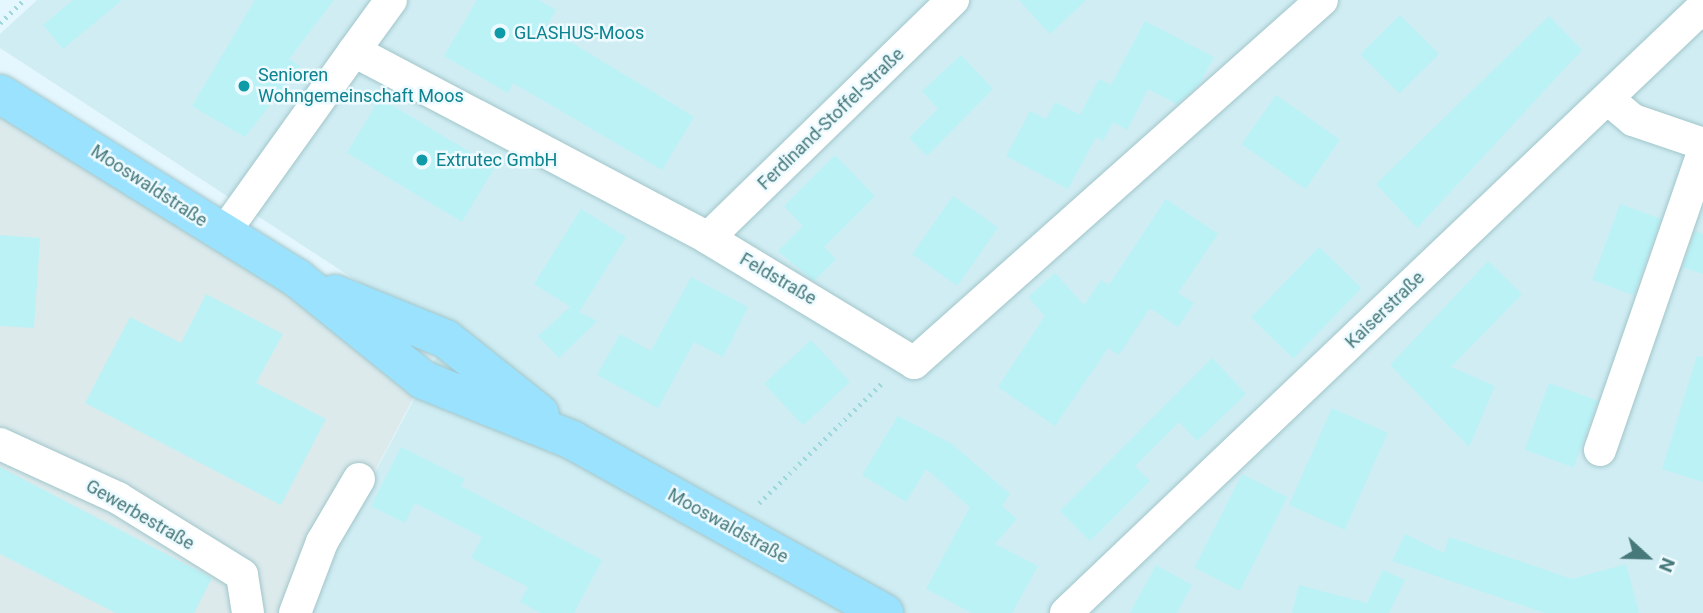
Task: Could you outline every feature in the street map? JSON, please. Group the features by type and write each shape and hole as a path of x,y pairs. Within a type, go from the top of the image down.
{"main road":[{"name":"Mooswaldstraße","path":"0,94 298,279 423,380 572,440 884,613"}],"street":[{"path":"223,234 391,0"},
{"name":"Ferdinand-Stoffel-Straße","path":"708,239 953,0"},
{"path":"905,358 914,363 1322,0"},
{"name":"Kaiserstraße","path":"1066,613 1703,7"},
{"name":"Feldstraße","path":"354,51 708,239 905,358"},
{"path":"1608,99 1633,120 1703,144"},
{"path":"1600,450 1703,153"},
{"name":"Gewerbestraße","path":"0,444 118,499 242,575 248,613"},
{"path":"295,613 322,542 359,479"}],"path":[{"path":"0,23 24,0"},
{"path":"733,529 905,358"}],"shaded area":[{"path":"37,0 1703,0 1703,613 300,613 446,339 0,48 0,34"},
{"path":"0,117 332,317 423,380 300,613 0,613"}],"building":[{"path":"73,0 122,0 63,49 43,25"},
{"name":"Senioren Wohngemeinschaft Moos","path":"255,0 334,0 289,59 300,66 245,137 192,106"},
{"path":"477,0 539,0 556,10 546,27 694,117 662,170 513,83 508,93 444,56"},
{"path":"1019,0 1086,0 1050,34"},
{"path":"1400,15 1439,54 1399,93 1360,55"},
{"path":"1549,16 1582,50 1417,228 1376,184"},
{"path":"1145,21 1214,57 1199,85 1177,104 1148,89 1127,130 1113,122 1103,141 1096,137 1068,189 1006,156 1030,111 1046,119 1055,102 1080,115 1099,79 1111,85"},
{"path":"961,55 993,89 927,156 909,138 938,109 922,91"},
{"path":"1276,95 1340,140 1305,189 1242,144"},
{"name":"Extrutec GmbH","path":"380,98 495,167 462,222 347,153"},
{"path":"835,155 875,196 824,247 836,259 814,281 778,251 803,226 784,206"},
{"path":"953,196 998,228 957,286 912,254"},
{"path":"1166,199 1218,234 1178,293 1194,303 1178,327 1150,308 1119,355 1108,348 1055,426 998,387 1045,316 1028,297 1055,273 1084,305 1101,280 1109,285"},
{"path":"1620,204 1661,219 1634,295 1592,280"},
{"path":"581,209 626,237 579,312 597,321 559,358 538,336 570,307 576,310 534,284"},
{"path":"1695,231 1703,234 1703,274 1683,267"},
{"path":"0,235 40,238 34,328 0,326"},
{"path":"1319,247 1361,288 1293,358 1251,317"},
{"path":"1488,261 1522,294 1451,367 1495,386 1469,447 1390,365"},
{"path":"691,277 748,307 723,357 694,342 658,408 597,375 620,334 651,351"},
{"path":"206,294 283,334 256,383 326,419 281,505 85,403 130,317 181,343"},
{"path":"811,340 850,382 803,425 764,384"},
{"path":"1697,356 1703,357 1703,482 1662,469"},
{"path":"1212,358 1246,394 1197,441 1179,422 1135,466 1150,481 1090,541 1060,511"},
{"path":"1549,383 1598,401 1574,468 1525,450"},
{"path":"1332,408 1388,433 1345,530 1289,505"},
{"path":"898,416 952,444 1010,494 1002,506 1017,519 995,544 1038,566 1012,613 972,613 926,589 970,507 926,469 906,502 862,475"},
{"path":"401,447 465,479 461,486 602,560 574,613 541,613 520,602 528,587 471,558 482,537 415,503 405,523 371,506"},
{"path":"0,467 212,578 194,613 116,613 0,554"},
{"path":"1242,474 1287,497 1240,591 1194,568"},
{"path":"1405,534 1444,553 1449,537 1572,579 1626,564 1639,613 1545,613 1392,561"},
{"path":"1156,565 1192,585 1177,613 1130,613"},
{"path":"1383,570 1405,580 1389,613 1292,613 1299,585 1367,603"}],"place":[{"name":"GLASHUS-Moos","path":"500,33"},
{"name":"Senioren Wohngemeinschaft Moos","path":"244,86"},
{"name":"Extrutec GmbH","path":"422,160"}]}
